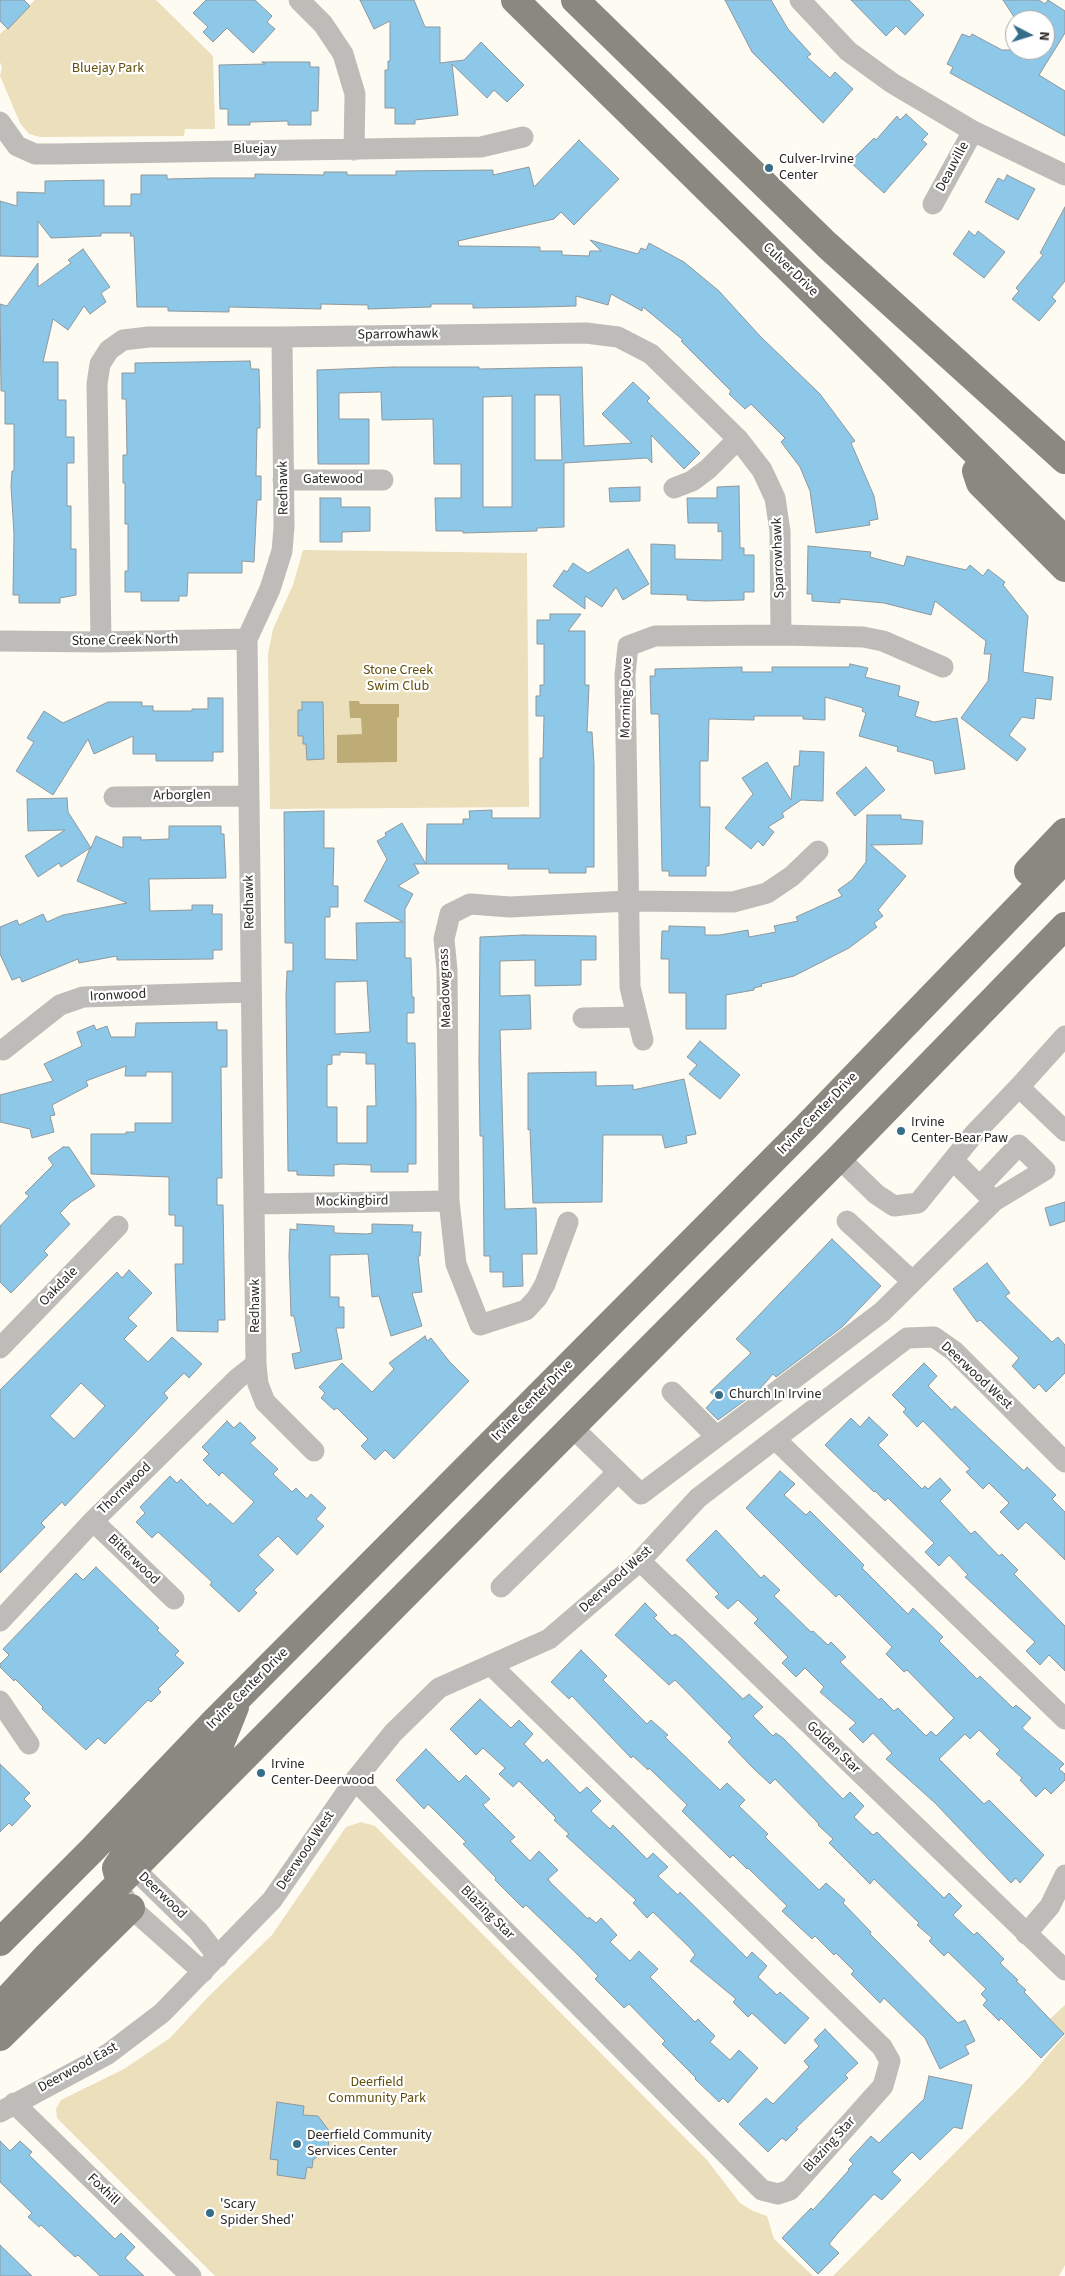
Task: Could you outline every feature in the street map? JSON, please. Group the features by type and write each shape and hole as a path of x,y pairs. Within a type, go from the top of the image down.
{"main road":[{"name":"Culver Drive","path":"515,0 1065,540"},
{"path":"574,0 827,245 1065,460"},
{"path":"966,443 980,483 1065,568"},
{"path":"998,926 999,900 1065,832"},
{"name":"Irvine Center Drive","path":"0,1942 237,1699 805,1128 998,926 1065,860"},
{"path":"0,2007 47,1956 126,1880 839,1158 1065,926"},
{"path":"0,2037 126,1880 134,1841 217,1752 237,1699"}],"street":[{"path":"298,0 323,24 343,54 355,94 354,150"},
{"path":"800,0 848,51 892,83 973,131 1065,175"},
{"name":"Bluejay","path":"0,122 17,146 35,154 481,147 523,137"},
{"name":"Deauville","path":"933,204 973,131"},
{"name":"Sparrowhawk","path":"101,642 97,384 100,364 109,350 123,340 132,337 282,337 586,332 618,337 651,354 738,439 762,470 775,498 780,531 781,635"},
{"name":"Redhawk","path":"282,337 284,527 282,551 270,589 247,639 256,1364 258,1384 265,1402 314,1451"},
{"path":"674,488 692,481 708,469 738,439"},
{"name":"Gatewood","path":"283,480 383,480"},
{"name":"Morning Dove","path":"643,1040 630,987 625,675 628,646 655,636 781,635 863,637 883,642 944,667"},
{"name":"Stone Creek North","path":"1,642 247,639"},
{"name":"Arborglen","path":"114,797 249,796"},
{"name":"Meadowgrass","path":"568,1222 545,1284 526,1310 480,1325 456,1264 449,1201 447,970 444,939 450,914 470,904 510,907 628,902 733,902 767,893 792,876 818,851"},
{"name":"Ironwood","path":"2,1050 60,1004 83,997 251,992"},
{"path":"583,1018 637,1017"},
{"path":"839,1158 876,1194 894,1206 918,1203 1001,1103 1019,1087 1065,1036"},
{"path":"1019,1087 1065,1131"},
{"path":"572,1427 641,1494 882,1312 994,1201 1045,1170 1019,1145 980,1186"},
{"path":"952,1160 994,1201"},
{"name":"Mockingbird","path":"255,1204 449,1201"},
{"path":"847,1221 912,1281"},
{"name":"Oakdale","path":"4,1336 118,1226"},
{"name":"Deerwood West","path":"218,1957 272,1900 355,1780 393,1733 438,1688 549,1639 640,1562 698,1498 907,1338 934,1337 954,1351 1065,1462"},
{"name":"Thornwood","path":"0,1621 93,1521 237,1379 256,1364"},
{"path":"672,1392 716,1436"},
{"path":"775,1439 1065,1719"},
{"path":"502,1587 618,1472"},
{"name":"Bitterwood","path":"93,1521 174,1599"},
{"name":"Golden Star","path":"640,1562 1065,1970"},
{"name":"Blazing Star","path":"355,1780 762,2190 778,2194 790,2190 883,2086 890,2061 882,2047 491,1665"},
{"path":"0,1701 30,1744"},
{"name":"Deerwood","path":"103,1838 126,1880 204,1972"},
{"path":"1026,1934 1050,1906 1065,1875"},
{"name":"Deerwood","path":"126,1880 198,1931 218,1957"},
{"name":"Deerwood East","path":"7,2108 108,2054 162,2013 218,1957"},
{"name":"Foxhill","path":"7,2108 191,2276"}],"green space":[{"name":"Bluejay Park","path":"35,0 156,0 213,56 215,129 185,129 184,136 40,137 29,134 20,123 0,76 2,68 0,62 0,34"},
{"name":"Stone Creek Swim Club","path":"303,550 527,553 529,807 270,809 268,654 273,629 293,585"},
{"name":"Deerfield Community Park","path":"361,1822 375,1826 707,2160 740,2203 753,2211 767,2216 774,2239 813,2276 215,2276 57,2118 56,2109 61,2100 124,2069 170,2038 209,1996 272,1935 346,1827"},
{"path":"1065,2005 1065,2035 1050,2019"},
{"path":"1065,2035 1065,2265 1059,2276 833,2276 1027,2080"}],"shaded area":[{"path":"349,701 359,701 360,704 399,704 399,717 397,718 397,762 337,763 337,735 362,734 361,718 350,718"}],"building":[{"path":"0,0 24,0 30,6 8,29 0,21"},
{"path":"206,0 255,0 272,16 267,22 275,29 253,53 227,28 213,42 203,32 208,27 193,13"},
{"path":"360,0 414,0 425,27 440,27 440,63 464,60 481,42 524,85 507,102 494,90 487,98 452,64 458,115 415,120 415,124 395,124 395,108 385,108 385,70 388,70 388,61 390,61 390,21 374,29"},
{"path":"725,0 771,0 788,29 811,54 807,57 830,78 835,72 853,89 823,123 752,52"},
{"path":"851,0 909,0 924,15 905,35 896,26 886,36"},
{"path":"1003,0 1039,0 1045,4 1048,0 1065,11 1065,33 1055,49 1055,10 1010,10"},
{"path":"962,34 970,37 972,34 1005,50 1005,60 1048,60 1039,75 1065,91 1065,136 950,73 953,67 947,64"},
{"path":"262,62 310,62 310,67 319,67 318,111 311,111 311,125 288,125 288,121 250,122 250,125 228,125 228,109 220,109 219,65 265,64"},
{"path":"906,114 928,134 922,140 927,144 884,193 850,162 874,138 876,140 897,116 900,120"},
{"path":"579,140 619,179 574,225 561,212 554,219 458,241 459,246 540,247 540,251 562,251 562,255 589,256 590,251 601,251 590,240 638,254 641,248 646,250 649,243 684,262 719,291 760,336 820,394 855,441 851,443 874,496 878,519 869,521 870,525 816,533 810,491 800,467 781,442 785,438 751,404 745,409 729,394 731,391 681,341 683,340 643,307 642,311 611,294 608,305 576,296 576,306 473,308 473,304 431,304 431,307 368,309 368,305 321,304 321,309 229,307 229,312 168,311 168,307 137,307 134,236 130,236 131,233 101,233 101,236 51,238 38,221 38,257 0,256 0,201 17,206 17,192 45,193 45,181 104,180 104,206 131,206 131,194 141,194 141,175 167,175 167,179 255,178 255,174 324,175 324,172 347,172 347,175 396,175 396,171 493,170 493,175 529,167 534,187"},
{"path":"1007,175 1035,189 1018,220 985,202 998,178 1004,181"},
{"path":"1065,207 1065,281 1052,297 1056,301 1039,321 1012,299 1019,291 1016,288 1043,255 1040,253"},
{"path":"969,231 975,236 978,231 1005,252 984,278 953,254"},
{"path":"83,249 110,287 101,293 106,302 90,314 84,306 68,330 53,319 43,362 58,362 58,400 66,400 66,437 74,437 74,463 67,463 67,506 71,506 71,549 76,549 76,595 60,598 60,603 19,603 19,595 13,595 14,534 11,486 12,471 14,471 14,424 5,424 5,391 1,391 0,304 7,306 38,263 38,287 71,263 68,260"},
{"path":"250,361 251,369 259,369 260,407 260,428 257,428 256,476 261,476 261,500 257,500 254,562 242,561 242,573 188,573 187,596 179,596 179,601 141,601 141,592 125,592 125,571 128,571 128,524 125,524 125,483 123,483 123,455 127,455 126,399 122,399 122,373 135,373 135,363"},
{"path":"393,367 479,367 479,369 582,367 584,446 632,443 602,414 633,382 650,398 647,401 700,453 684,469 651,435 652,463 647,458 564,463 564,527 537,528 537,531 463,533 463,531 436,531 435,498 461,498 461,464 434,464 433,419 382,420 381,392 339,393 339,419 369,419 369,464 318,464 317,370","holes":["535,395 560,395 562,460 535,460","512,396 512,507 483,507 483,397"]},
{"path":"739,486 740,548 744,548 744,555 754,555 754,592 744,592 744,600 705,601 687,600 687,595 651,594 651,544 675,545 675,559 722,560 722,531 718,532 718,523 688,523 687,498 717,498 717,487"},
{"path":"640,487 640,501 610,502 609,488"},
{"path":"320,498 341,498 341,507 370,507 370,531 342,532 342,542 320,542"},
{"path":"808,546 871,552 870,557 904,566 907,556 966,570 970,565 983,576 988,569 1005,582 1003,585 1028,616 1023,672 1053,677 1051,700 1036,698 1034,719 1022,717 1009,735 1026,749 1017,761 961,718 988,681 991,654 984,654 986,641 935,601 931,615 884,603 840,599 840,603 812,601 812,594 807,594"},
{"path":"628,549 649,584 623,600 616,587 602,607 585,596 585,609 553,586 564,570 567,572 573,563 588,573"},
{"path":"550,614 581,614 568,631 585,631 585,685 589,685 587,732 592,732 594,764 594,867 586,867 586,873 549,873 549,869 508,869 508,864 426,864 427,824 463,824 463,819 470,819 469,811 492,810 492,818 540,818 540,758 543,758 544,716 536,716 536,696 540,696 540,685 544,685 544,644 537,644 537,620 550,620"},
{"path":"850,664 868,668 865,677 900,686 898,696 919,702 915,716 934,722 957,718 965,769 935,774 933,761 897,751 898,747 859,736 866,713 862,711 863,708 825,697 825,720 803,719 803,716 754,716 754,720 709,719 708,761 700,761 700,807 710,807 709,866 706,866 706,876 669,876 669,871 662,871 659,714 651,714 650,676 655,676 655,669 742,667 742,672 772,672 772,667 849,667"},
{"path":"208,698 223,698 223,752 213,752 213,761 156,761 156,754 133,754 133,736 94,754 88,739 53,795 16,771 34,742 27,738 44,711 63,723 108,702 142,702 142,706 153,706 153,711 192,711 192,709 208,709"},
{"path":"302,702 323,702 324,759 307,760 306,744 303,744 303,736 298,736 298,710 302,710"},
{"path":"800,751 824,752 823,801 801,800 782,813 784,817 768,827 774,832 763,846 758,841 751,849 725,828 753,794 742,778 767,762 791,800 794,766 799,766"},
{"path":"866,767 885,790 855,816 836,793"},
{"path":"67,798 68,812 91,848 96,836 123,848 123,837 141,837 141,840 169,839 169,826 221,826 221,834 224,834 226,878 149,879 150,911 192,910 192,905 213,905 212,914 222,914 222,950 213,950 213,959 117,960 117,956 79,963 78,959 22,982 20,977 12,980 0,954 0,927 17,920 19,925 43,914 47,922 63,915 127,903 77,881 90,848 61,867 59,863 38,877 25,856 65,830 28,831 27,799"},
{"path":"324,811 324,848 334,848 333,886 338,886 338,907 330,907 330,917 325,917 325,959 357,960 356,923 403,922 364,901 387,859 377,841 386,836 385,833 402,823 426,864 414,864 419,873 398,886 413,894 405,909 405,958 411,958 412,997 414,997 414,1013 407,1013 407,1043 415,1043 416,1164 408,1164 408,1172 371,1172 371,1165 341,1164 334,1165 334,1176 297,1175 297,1171 288,1171 286,995 287,971 293,971 293,943 285,943 284,812","holes":["367,981 370,1032 335,1034 335,982","340,1052 366,1053 366,1064 375,1064 376,1106 367,1106 367,1143 337,1143 337,1107 327,1107 327,1065 332,1064 332,1055 340,1055"]},
{"path":"867,815 901,815 901,819 923,821 922,844 871,845 906,876 878,910 883,916 874,923 877,927 849,948 794,976 761,984 762,986 754,988 754,990 726,995 726,1029 686,1029 686,993 669,993 669,959 661,959 662,931 669,931 669,926 705,927 705,935 720,935 748,930 749,937 776,932 774,926 798,921 796,917 842,896 838,890 852,880 866,862"},
{"path":"524,935 596,936 596,960 581,960 581,985 535,986 535,960 500,961 500,996 530,995 531,1029 500,1030 505,1209 536,1208 537,1254 522,1254 523,1286 503,1287 503,1272 490,1272 490,1256 484,1256 483,1136 480,1136 479,1061 480,937"},
{"path":"217,1022 217,1030 227,1030 227,1067 221,1067 222,1178 217,1178 217,1205 223,1205 225,1320 218,1320 218,1332 177,1331 175,1264 183,1264 183,1226 175,1226 175,1215 169,1215 169,1177 91,1174 91,1134 126,1134 126,1132 135,1132 135,1123 172,1123 172,1072 146,1072 146,1076 125,1076 126,1066 86,1081 88,1086 52,1105 55,1115 50,1116 54,1132 32,1138 30,1129 0,1122 0,1095 53,1081 44,1064 82,1046 77,1032 94,1025 96,1030 107,1026 111,1037 135,1037 136,1023"},
{"path":"700,1041 740,1075 720,1099 689,1074 697,1065 687,1057"},
{"path":"596,1072 596,1086 633,1085 633,1090 684,1079 696,1134 686,1136 687,1143 665,1148 662,1135 603,1135 602,1202 533,1203 530,1129 528,1130 528,1073"},
{"path":"63,1147 69,1147 95,1186 71,1202 60,1213 70,1224 44,1251 48,1255 11,1293 0,1282 0,1226 29,1196 25,1193 53,1165 48,1158"},
{"path":"1065,1202 1065,1221 1050,1226 1045,1208"},
{"path":"297,1224 334,1226 334,1233 367,1234 372,1233 372,1224 413,1225 412,1232 421,1232 420,1256 418,1256 422,1292 412,1293 422,1326 391,1336 379,1296 372,1297 368,1254 330,1255 330,1297 339,1297 339,1307 344,1307 344,1328 336,1328 342,1359 295,1369 292,1354 301,1352 294,1316 291,1316 289,1256 290,1229 297,1230"},
{"path":"832,1239 881,1286 842,1327 776,1377 773,1374 759,1390 718,1420 706,1408 716,1397 710,1392 751,1353 736,1339"},
{"path":"987,1263 1010,1293 1005,1296 1052,1342 1058,1337 1065,1345 1065,1373 1046,1392 1039,1384 1034,1389 1012,1366 1019,1358 980,1320 977,1322 953,1289"},
{"path":"129,1270 152,1293 128,1318 137,1326 124,1339 148,1362 172,1337 202,1364 189,1378 184,1373 164,1393 168,1398 65,1506 62,1502 41,1523 45,1527 0,1573 0,1390 117,1272 122,1278","holes":["81,1383 105,1406 74,1439 50,1416"]},
{"path":"425,1336 427,1341 431,1338 449,1361 469,1381 394,1459 385,1450 375,1460 361,1446 368,1439 337,1408 334,1410 321,1398 325,1393 319,1387 342,1363 372,1392 394,1369 389,1363"},
{"path":"924,1363 937,1376 928,1386 952,1410 955,1406 1024,1471 1027,1467 1056,1495 1052,1499 1065,1512 1065,1560 1026,1522 1018,1530 1000,1512 1009,1503 989,1483 983,1489 966,1472 970,1469 923,1421 917,1427 903,1412 906,1409 892,1395"},
{"path":"869,1417 888,1435 878,1445 922,1489 925,1486 928,1489 940,1478 951,1490 940,1501 971,1534 975,1531 999,1556 1002,1554 1018,1570 1014,1574 1065,1626 1065,1671 1049,1655 1040,1665 1026,1651 1035,1642 965,1577 968,1575 949,1555 939,1566 925,1552 934,1543 888,1498 885,1501 874,1492 825,1445 851,1418 860,1427"},
{"path":"227,1421 234,1428 240,1422 256,1438 250,1443 278,1469 273,1474 292,1492 296,1488 307,1499 311,1494 326,1508 316,1519 324,1526 297,1555 278,1536 258,1555 274,1570 254,1590 257,1593 239,1612 210,1585 212,1582 158,1532 152,1538 136,1522 145,1513 140,1507 170,1476 177,1483 181,1479 208,1506 210,1503 233,1524 254,1502 222,1472 219,1476 203,1460 209,1454 202,1447"},
{"path":"780,1471 795,1484 784,1495 806,1515 810,1511 864,1565 862,1568 908,1614 913,1608 943,1637 939,1641 977,1679 980,1676 1013,1708 1016,1705 1031,1718 1022,1728 1064,1764 1059,1769 1065,1774 1065,1780 1051,1794 1045,1788 1036,1797 1020,1780 1022,1778 996,1754 1000,1750 979,1730 970,1739 965,1734 939,1759 984,1804 989,1800 1044,1855 1020,1883 1016,1878 1011,1883 935,1803 886,1759 892,1753 873,1733 863,1743 849,1729 856,1723 820,1692 824,1687 805,1668 796,1677 782,1663 788,1657 754,1623 758,1619 738,1600 728,1609 715,1597 719,1594 686,1560 716,1530 761,1578 764,1575 780,1590 774,1596 811,1632 813,1631 828,1645 831,1642 846,1657 840,1662 879,1700 881,1698 894,1711 898,1708 926,1736 931,1731 936,1736 954,1718 907,1670 904,1672 886,1654 892,1647 839,1594 836,1597 746,1508"},
{"path":"96,1567 159,1628 157,1630 179,1651 175,1655 184,1663 158,1689 161,1692 151,1702 148,1700 105,1744 98,1738 86,1750 42,1709 43,1707 15,1679 14,1681 0,1667 0,1664 9,1655 3,1649 76,1573 83,1580"},
{"path":"645,1603 657,1615 654,1618 672,1636 675,1634 682,1639 743,1699 749,1694 763,1707 753,1716 773,1736 776,1733 783,1738 843,1799 850,1792 864,1806 854,1817 873,1835 877,1832 944,1898 949,1893 962,1906 953,1915 974,1935 977,1932 1004,1959 1000,1963 1018,1980 1016,1981 1026,1990 1024,1992 1064,2034 1041,2058 1001,2018 999,2021 983,2005 987,2000 981,1994 986,1989 948,1952 944,1956 929,1941 932,1938 917,1925 919,1923 874,1879 870,1884 829,1843 833,1839 775,1779 770,1784 728,1742 732,1738 675,1680 669,1685 615,1635"},
{"path":"581,1650 607,1676 603,1680 647,1724 651,1720 668,1735 665,1737 720,1790 727,1783 745,1800 739,1806 768,1834 765,1837 819,1890 826,1883 845,1900 843,1903 871,1932 870,1934 958,2023 965,2020 975,2041 965,2046 969,2054 940,2069 925,2038 884,1998 880,2003 851,1974 854,1971 836,1953 834,1955 815,1936 812,1939 782,1911 787,1906 733,1855 730,1858 682,1811 687,1805 649,1768 648,1770 633,1756 631,1758 572,1696 569,1699 551,1682"},
{"path":"480,1699 511,1728 519,1720 533,1734 524,1744 543,1763 547,1759 580,1793 587,1787 601,1801 591,1811 610,1829 613,1825 647,1859 653,1853 668,1867 658,1876 678,1895 680,1892 747,1958 752,1952 767,1966 758,1977 777,1995 780,1992 809,2018 785,2044 752,2013 748,2017 733,2002 736,1999 690,1961 695,1955 691,1949 653,1912 647,1918 633,1903 636,1900 566,1836 569,1834 554,1820 556,1818 519,1781 513,1787 499,1774 505,1768 483,1748 476,1755 450,1729"},
{"path":"426,1749 459,1782 466,1775 490,1799 483,1805 515,1837 510,1841 530,1861 539,1851 558,1870 548,1879 550,1882 588,1919 589,1917 596,1923 601,1918 617,1935 610,1942 630,1961 639,1951 658,1969 650,1977 695,2022 698,2019 715,2036 710,2042 730,2060 739,2050 758,2068 728,2103 723,2098 719,2102 695,2079 662,2044 665,2041 629,2004 624,2008 595,1979 598,1976 578,1955 526,1905 523,1908 495,1880 496,1878 463,1844 466,1842 428,1804 424,1809 396,1780"},
{"path":"0,1764 30,1793 24,1799 31,1806 12,1826 9,1823 0,1832"},
{"path":"825,2029 858,2063 845,2075 848,2078 796,2128 798,2129 786,2141 782,2138 768,2152 739,2124 766,2098 773,2104 809,2067 804,2061 819,2046 814,2040"},
{"path":"929,2076 972,2085 962,2129 954,2127 920,2160 912,2152 892,2172 901,2180 882,2200 874,2194 837,2234 829,2244 839,2253 818,2274 782,2238 811,2208 813,2210 849,2170 853,2164 849,2160 871,2136 879,2143 924,2099"},
{"name":"Deerfield Community Services Center","path":"277,2102 304,2106 303,2115 318,2116 330,2132 328,2147 313,2160 312,2168 307,2167 305,2179 277,2175 278,2160 270,2159"},
{"path":"0,2141 10,2151 20,2141 32,2152 29,2155 115,2239 121,2233 135,2247 125,2258 144,2276 100,2276 78,2255 75,2257 41,2225 39,2227 28,2217 32,2213 0,2182"},
{"path":"0,2245 32,2276 0,2276"}],"place":[{"name":"Culver-Irvine Center","path":"769,168"},
{"name":"Irvine Center-Bear Paw","path":"901,1131"},
{"name":"Church In Irvine","path":"719,1395"},
{"name":"Irvine Center-Deerwood","path":"261,1773"},
{"name":"Deerfield Community Services Center","path":"297,2144"},
{"name":"'Scary Spider Shed'","path":"210,2213"}]}
